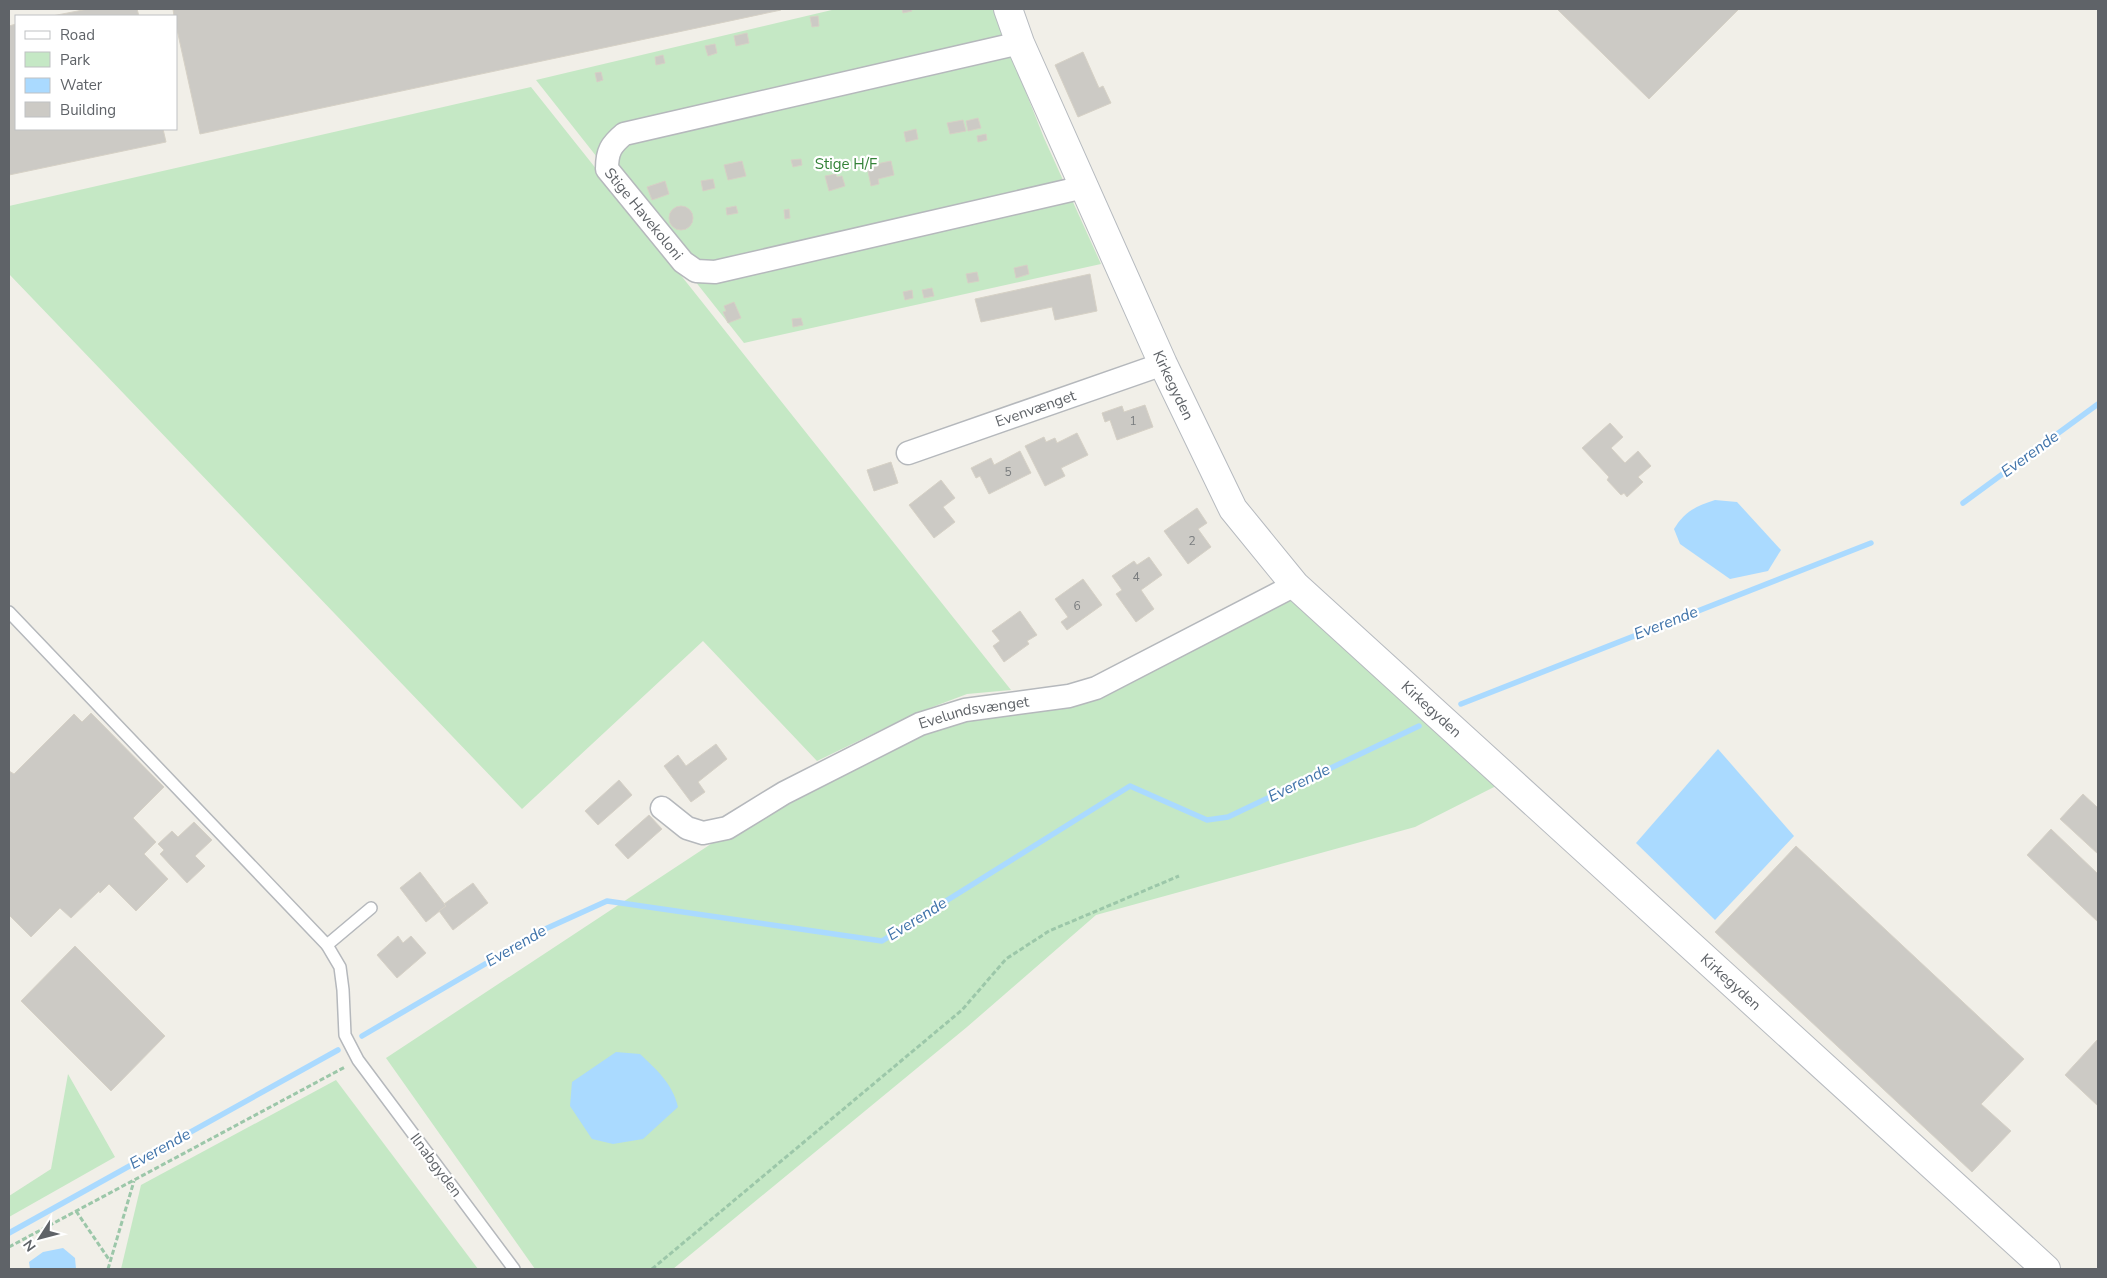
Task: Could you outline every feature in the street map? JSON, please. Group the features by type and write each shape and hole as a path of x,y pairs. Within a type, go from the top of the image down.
{"street":[{"name":"Kirkegyden","path":"1008,9 1020,43 1163,364 1232,509 1294,585 2046,1269"},
{"name":"Stige Havekoloni","path":"1020,43 624,134 612,144 607,154 608,169 683,262 696,272 715,272 1084,187"},
{"name":"Evenvænget","path":"908,452 1163,364"},
{"name":"Evelundsvænget","path":"662,808 687,828 703,833 728,828 784,793 920,724 965,710 1069,696 1096,688 1294,585"}],"lane":[{"name":"Ilnabgyden","path":"9,612 327,945 340,967 345,1035 358,1060 514,1269"},
{"path":"327,945 371,908"}],"path":[{"path":"652,1269 962,1010 1006,959 1049,931 1179,876"},
{"path":"9,1247 358,1060"},
{"path":"108,1269 134,1180"},
{"path":"76,1211 110,1262"}],"green space":[{"name":"Stige H/F","path":"836,9 993,9 1044,138 1101,264 744,343 536,80"},
{"path":"531,87 1011,690 967,694 914,714 817,761 703,641 522,809 9,274 9,206"},
{"path":"1293,598 1502,783 1415,827 1096,915 967,1027 673,1269 535,1269 386,1058 720,838 740,832 841,775 923,734 979,717 1097,700"},
{"path":"68,1074 115,1157 9,1217 9,1196 51,1169"},
{"path":"336,1080 478,1269 121,1269 141,1185"}],"water":[{"path":"1715,500 1737,502 1781,550 1768,571 1730,579 1680,544 1674,529 1678,523 1691,510"},
{"path":"1718,749 1794,836 1715,920 1636,843"},
{"path":"616,1052 640,1054 658,1071 668,1084 678,1107 643,1139 613,1144 592,1139 570,1106 572,1082"},
{"path":"63,1248 75,1258 76,1269 30,1269 29,1262 43,1252"}],"building":[{"path":"88,9 137,9 139,15 57,15"},
{"path":"173,9 781,9 200,134 178,34 178,15 174,15"},
{"path":"902,9 911,9 912,11 903,13"},
{"path":"1557,9 1739,9 1649,99"},
{"path":"818,16 819,26 812,27 810,17"},
{"path":"15,24 15,130 163,130 166,142 9,175 9,26"},
{"path":"747,33 749,43 736,46 734,36"},
{"path":"715,44 717,53 708,56 705,46"},
{"path":"1083,52 1099,88 1103,86 1111,103 1078,117 1055,65"},
{"path":"663,55 665,63 656,65 655,57"},
{"path":"601,72 603,80 597,82 595,73"},
{"path":"978,118 981,128 968,131 966,121"},
{"path":"963,120 966,131 950,134 947,123"},
{"path":"916,129 918,139 906,142 904,132"},
{"path":"986,134 987,140 978,142 977,136"},
{"path":"801,159 802,165 793,167 791,160"},
{"path":"742,161 746,176 728,180 724,165"},
{"path":"891,161 894,175 878,179 879,184 871,186 867,166"},
{"path":"836,174 837,177 842,176 845,186 829,191 825,176"},
{"path":"713,179 715,188 703,191 701,181"},
{"path":"665,181 669,194 652,200 647,187"},
{"path":"681,206 690,209 693,218 690,227 681,230 672,227 669,218 672,209"},
{"path":"736,206 738,213 727,215 726,208"},
{"path":"789,209 790,218 785,219 784,210"},
{"path":"1027,265 1029,274 1016,278 1014,268"},
{"path":"977,272 979,281 968,283 966,274"},
{"path":"1090,274 1097,311 1055,320 1052,307 981,322 975,299"},
{"path":"932,288 934,296 924,298 922,290"},
{"path":"912,290 913,298 905,300 903,292"},
{"path":"734,302 741,318 728,323 723,312 726,311 724,306"},
{"path":"801,318 803,325 793,327 792,319"},
{"path":"1145,405 1153,427 1117,440 1110,420 1105,422 1102,413 1122,406 1124,412"},
{"path":"1610,423 1623,437 1611,448 1625,463 1638,451 1651,466 1638,477 1643,482 1627,497 1624,493 1621,495 1607,480 1609,477 1582,448"},
{"path":"1077,433 1088,455 1061,468 1065,476 1045,486 1025,446 1044,437 1046,442 1055,438 1057,443"},
{"path":"1020,451 1031,473 989,494 980,476 976,478 971,468 991,458 994,465"},
{"path":"891,462 898,483 874,491 867,470"},
{"path":"941,480 955,498 943,507 955,522 934,538 909,505"},
{"path":"1197,508 1207,523 1198,529 1211,547 1188,564 1164,531"},
{"path":"1149,557 1162,575 1141,590 1154,609 1136,622 1116,594 1122,590 1112,576 1134,561 1137,565"},
{"path":"1083,579 1102,605 1067,630 1061,622 1068,617 1055,599"},
{"path":"1020,611 1037,635 1027,641 1029,644 1004,662 993,646 1000,641 992,631"},
{"path":"91,713 164,787 133,818 156,842 144,854 168,879 136,911 109,884 71,918 60,908 31,937 9,915 9,771 14,774 74,714 82,722"},
{"path":"716,744 727,759 698,782 705,792 691,802 664,766 678,755 686,766"},
{"path":"619,780 632,795 598,825 585,811"},
{"path":"2083,794 2098,808 2098,854 2060,819"},
{"path":"649,815 662,829 628,859 615,845"},
{"path":"194,822 212,840 195,856 205,866 187,883 160,854 164,850 158,844 172,831 178,837"},
{"path":"2051,829 2098,874 2098,922 2027,855"},
{"path":"1796,846 2024,1059 1981,1104 2011,1131 1972,1172 1715,932"},
{"path":"420,872 446,906 426,922 400,888"},
{"path":"473,883 488,903 453,930 439,911 446,906 444,904"},
{"path":"398,936 403,943 411,936 426,953 397,978 377,955"},
{"path":"75,946 165,1036 111,1091 21,1001"},
{"path":"2098,1039 2098,1106 2065,1075"}],"waterway":[{"name":"Everende","path":"1963,503 2098,404"},
{"name":"Everende","path":"1461,704 1871,543"},
{"name":"Everende","path":"362,1036 543,930 607,901 882,941 1130,786 1207,820 1228,817 1419,726"},
{"name":"Everende","path":"9,1233 338,1050"}]}
